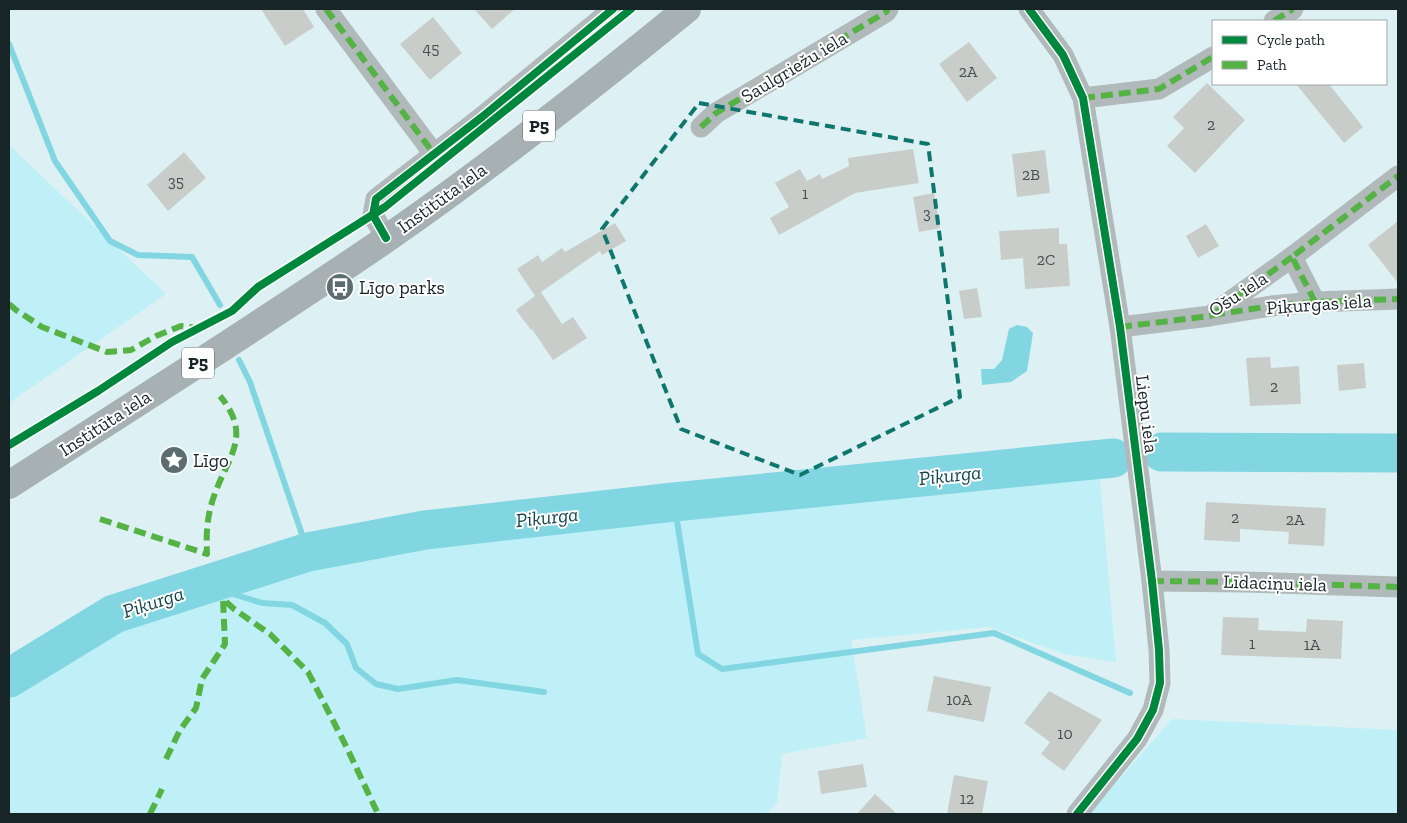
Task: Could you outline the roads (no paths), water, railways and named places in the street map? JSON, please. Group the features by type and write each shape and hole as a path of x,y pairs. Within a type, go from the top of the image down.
{"main road":[{"name":"Institūta iela","path":"9,485 262,322 386,238 465,182 594,85 687,9"}],"street":[{"path":"326,9 434,154"},
{"path":"386,238 373,215 376,199 613,9"},
{"name":"Saulgriežu iela","path":"701,127 716,113 886,12 888,9"},
{"name":"Liepu iela","path":"1028,9 1063,55 1083,98 1120,327 1152,581 1160,683 1153,710 1137,739 1077,814"},
{"path":"1276,20 1293,9"},
{"path":"1083,98 1159,89 1212,58"},
{"name":"Ošu iela","path":"1120,327 1210,316 1292,257 1398,176"},
{"path":"1292,257 1315,302"},
{"name":"Piķurgas iela","path":"1210,316 1271,306 1315,302 1398,299"},
{"name":"Līdaciņu iela","path":"1152,581 1398,587"}],"waterway":[{"path":"9,44 55,161 110,241 138,255 192,257 220,305"},
{"path":"239,360 250,382 308,552"},
{"name":"Piķurga","path":"1162,452 1398,453"},
{"name":"Piķurga","path":"9,678 114,614 308,552 425,530 674,502 1113,458"},
{"path":"674,502 698,654 722,669 994,633 1130,693"},
{"path":"222,580 233,594 262,603 292,605 325,623 347,644 356,668 376,684 398,689 457,680 544,692"}],"place":[{"name":"Līgo parks","path":"340,287"},
{"name":"Līgo","path":"174,460"}]}
